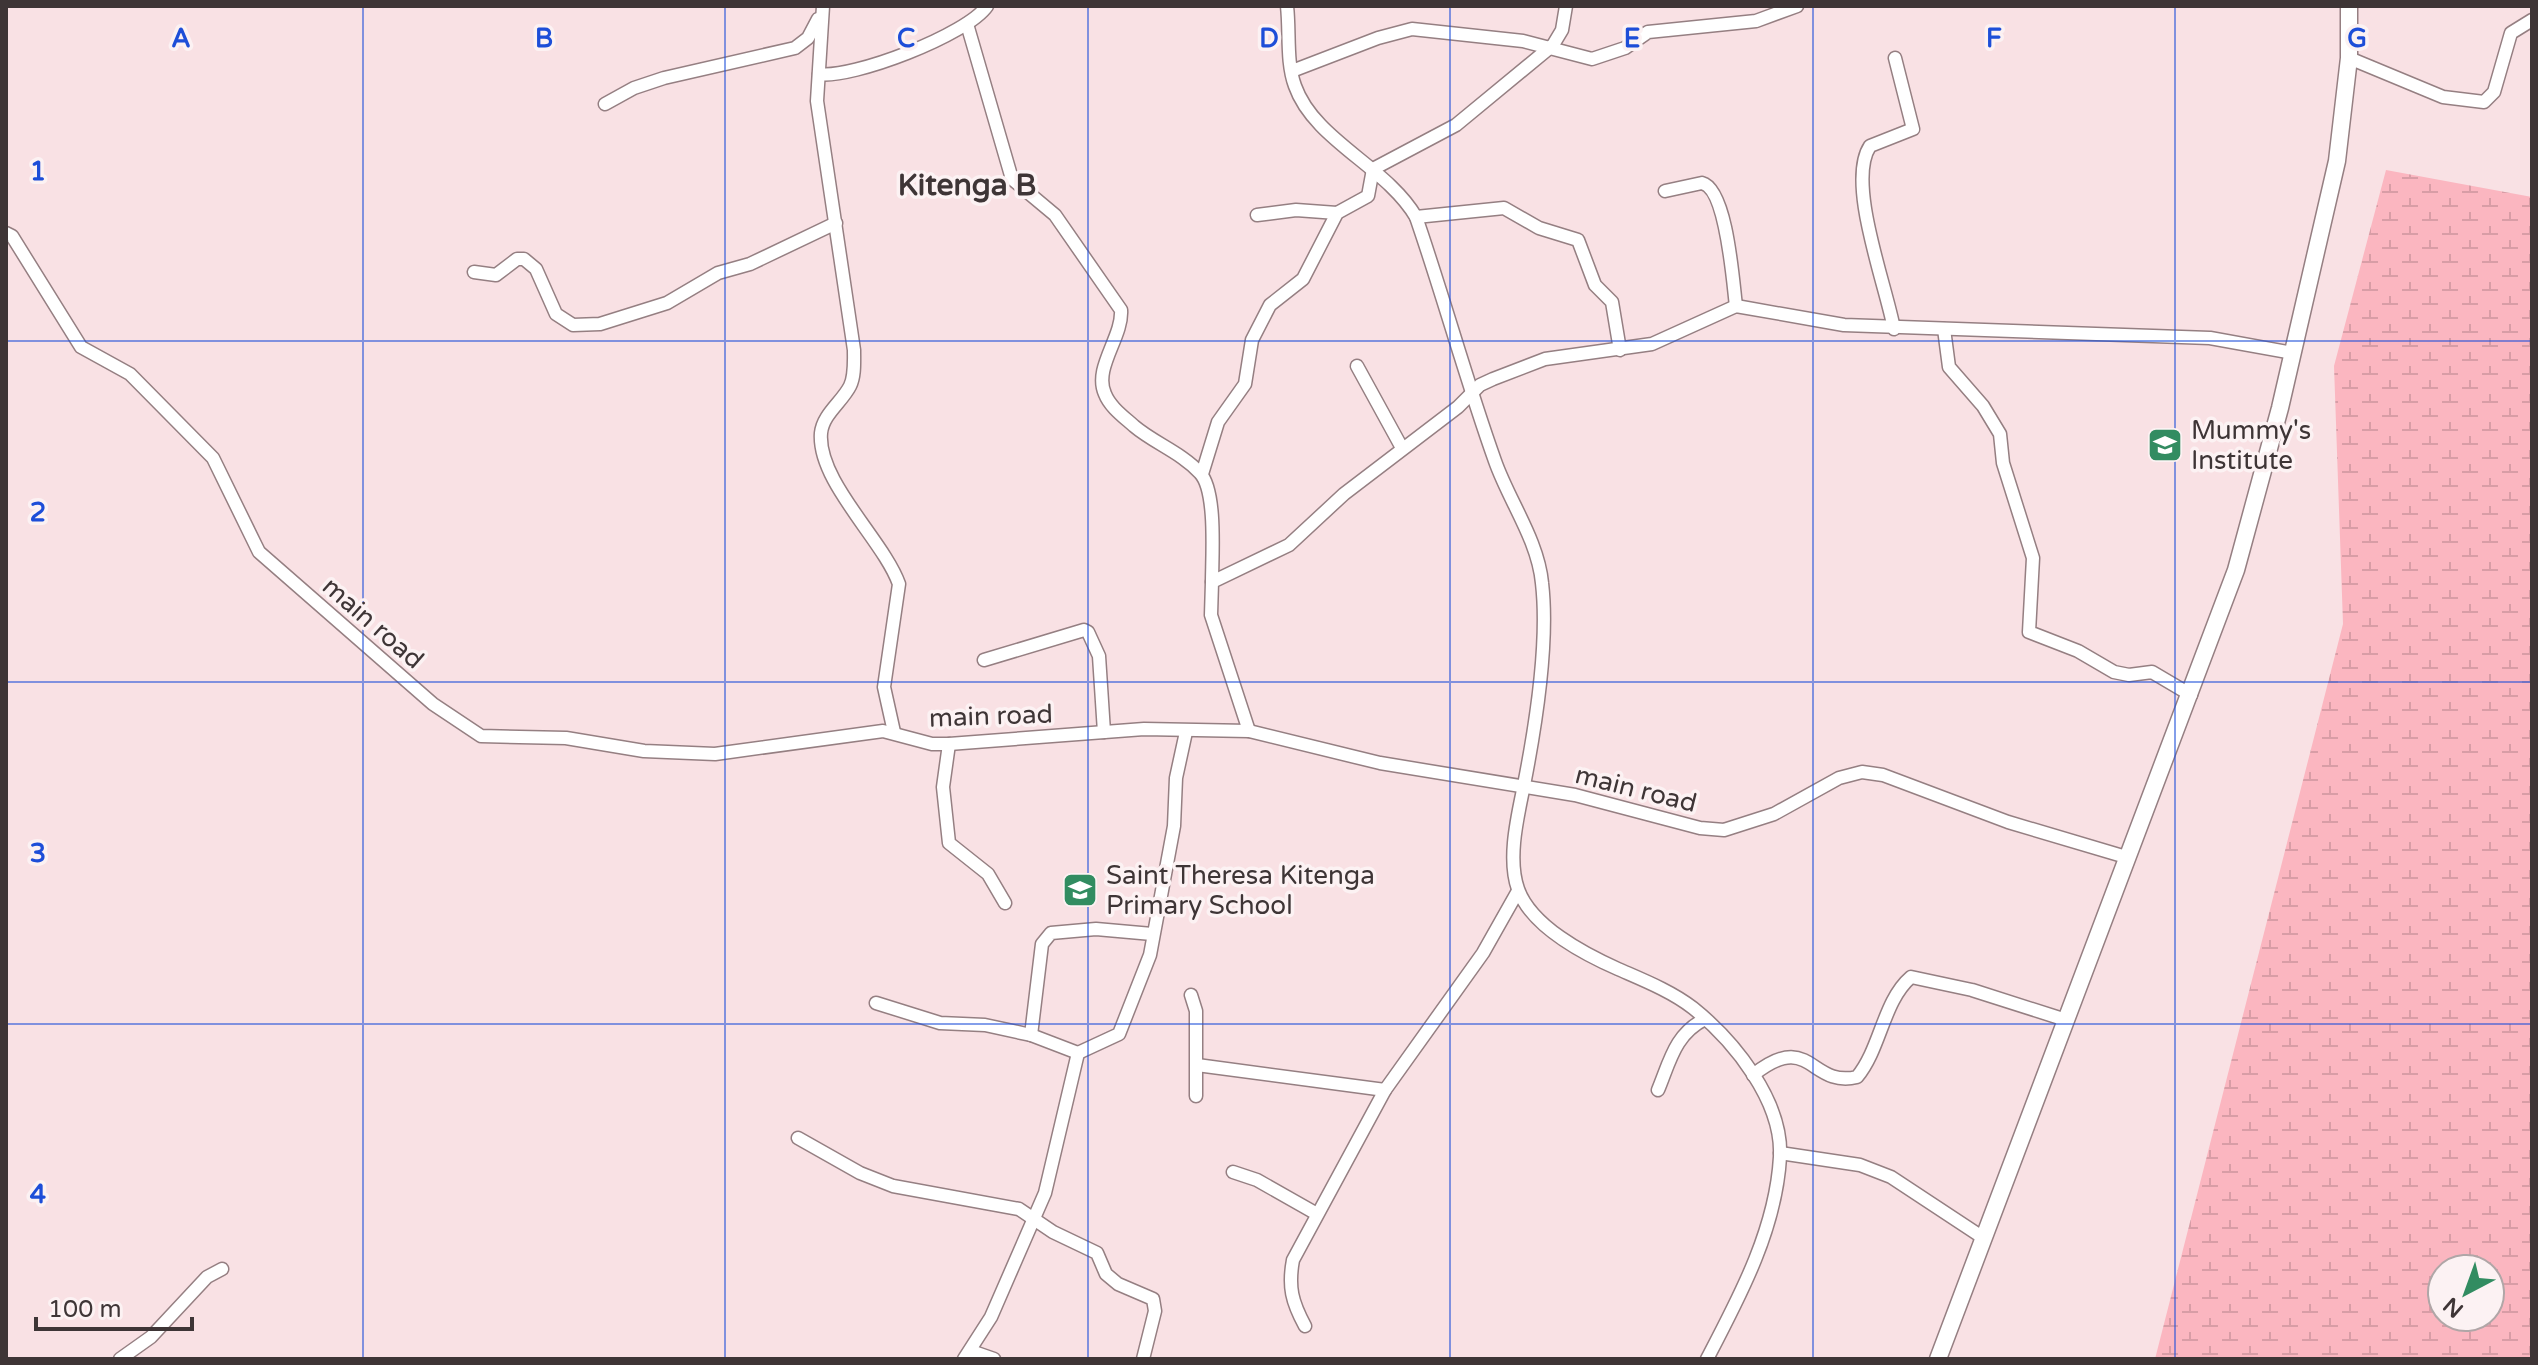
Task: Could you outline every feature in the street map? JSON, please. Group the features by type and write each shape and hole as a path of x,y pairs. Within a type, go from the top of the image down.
{"main road":[{"path":"1938,1359 2236,570 2293,353 2337,161 2349,58 2349,6"}],"street":[{"path":"819,74 847,75 945,38 987,6"},
{"path":"1287,6 1295,86 1314,117 1406,199 1416,217 1496,464 1533,547 1542,580 1541,648 1516,838 1518,891 1476,963 1385,1090 1293,1260 1289,1284 1292,1300 1305,1326"},
{"path":"1373,169 1456,125 1548,49 1559,37 1566,6"},
{"path":"1292,71 1378,38 1412,29 1523,41 1592,59 1625,48 1648,32 1756,21 1797,6"},
{"path":"823,8 819,119 853,326 854,365 849,389 828,416 821,431 822,448 864,531 893,568 899,584 884,687 894,732"},
{"path":"605,104 664,78 795,48 808,38 823,8"},
{"path":"2349,58 2443,97 2484,102 2494,92 2511,33 2532,20"},
{"path":"967,24 1012,179 1055,215 1121,310 1103,380 1104,393 1113,407 1145,435 1202,474"},
{"path":"1894,329 1864,200 1861,166 1870,146 1913,129 1895,58"},
{"path":"1257,215 1296,210 1337,213 1368,196 1373,169"},
{"path":"1665,191 1702,183 1709,185 1722,218 1736,306"},
{"path":"1416,217 1504,208 1539,228 1578,240 1595,285 1612,302 1620,350"},
{"path":"1249,731 1211,615 1212,527 1202,474 1218,422 1245,384 1252,340 1270,305 1303,279 1337,213"},
{"path":"474,272 496,275 517,259 524,259 536,269 556,314 573,325 600,324 667,303 718,273 763,258 836,223"},
{"name":"main road","path":"6,233 43,284 81,347 130,374 213,458 259,552 433,704 481,736 566,738 644,751 715,754 894,732 932,744 949,744 1104,732 1249,731 1404,768 1524,786 1622,806 1700,828 1724,830 1774,814 1839,778 1862,772 1883,775 2008,822 2126,857"},
{"path":"1212,582 1289,545 1344,494 1493,379 1545,359 1652,344 1736,306 1794,319 1894,329 2019,329 2210,338 2293,353"},
{"path":"1944,329 1949,367 1990,414 2000,434 2003,463 2033,558 2029,632 2078,651 2114,672 2152,672 2191,695"},
{"path":"1357,366 1402,448"},
{"path":"984,660 1084,630 1088,632 1099,656 1104,732"},
{"path":"876,1003 940,1023 985,1025 1031,1035 1078,1053 1119,1034 1150,955 1174,826 1176,778 1186,732"},
{"path":"949,744 943,787 949,843 988,874 1005,903"},
{"path":"1518,891 1556,934 1575,949 1677,997 1705,1019 1753,1075 1773,1118 1780,1153 1775,1192 1746,1283 1707,1359"},
{"path":"1031,1035 1042,944 1051,933 1107,929 1152,934"},
{"path":"1753,1075 1774,1058 1791,1056 1833,1075 1846,1079 1857,1077 1873,1050 1899,989 1911,977 1972,990 2066,1020"},
{"path":"1191,995 1196,1011 1196,1096"},
{"path":"1658,1090 1666,1060 1688,1028 1705,1019"},
{"path":"994,1359 967,1355 991,1317 1035,1218 1056,1154 1078,1053"},
{"path":"1197,1065 1385,1090"},
{"path":"798,1138 860,1173 893,1186 1019,1209 1053,1232 1097,1253 1106,1274 1118,1284 1153,1299 1155,1311 1143,1359"},
{"path":"1780,1153 1860,1165 1891,1177 1982,1237"},
{"path":"1233,1172 1257,1180 1317,1214"},
{"path":"120,1359 151,1337 207,1277 222,1269"}],"green space":[{"path":"2386,170 2532,197 2532,1359 2155,1359 2343,624 2334,366"}],"place":[{"name":"Mummy's Institute","path":"2165,445"},
{"name":"Saint Theresa Kitenga Primary School","path":"1080,890"}],"district":[{"name":"Kitenga B","path":"967,185"}]}
